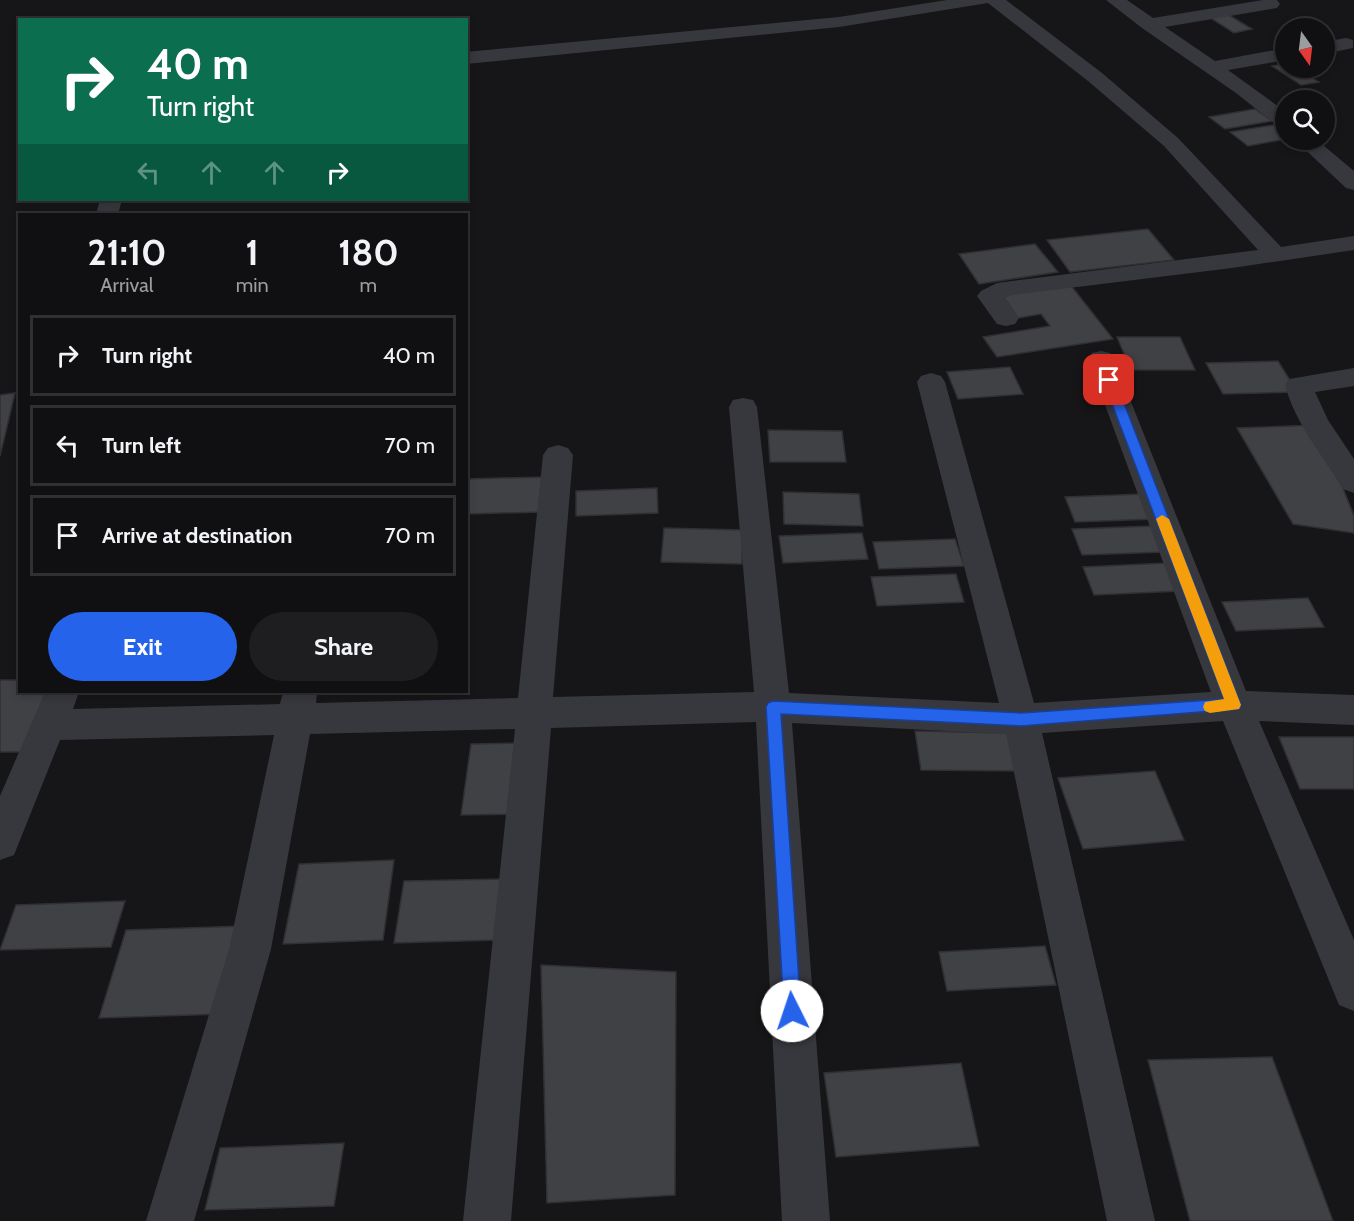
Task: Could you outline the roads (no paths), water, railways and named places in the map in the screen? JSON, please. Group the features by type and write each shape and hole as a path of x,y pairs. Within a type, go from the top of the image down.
{"street":[{"path":"468,58 982,0"},
{"path":"995,0 1095,77 1172,142 1275,254"},
{"path":"1115,0 1275,115"},
{"path":"1148,24 1271,4"},
{"path":"1335,46 1346,44"},
{"path":"1211,67 1275,56"},
{"path":"1317,150 1354,183"},
{"path":"1326,158 1354,159"},
{"path":"1006,318 990,296 1006,288 1354,243"},
{"path":"1101,359 1234,705 1354,990"},
{"path":"1354,377 1299,385 1318,425 1354,482"},
{"path":"931,382 1021,720 1131,1221"},
{"path":"743,406 773,707 806,1221"},
{"path":"487,1221 558,455"},
{"path":"0,842 62,693"},
{"path":"48,725 296,706 534,714 773,707 1021,720 1234,705 1354,710"},
{"path":"170,1221 250,949 296,706"}]}
